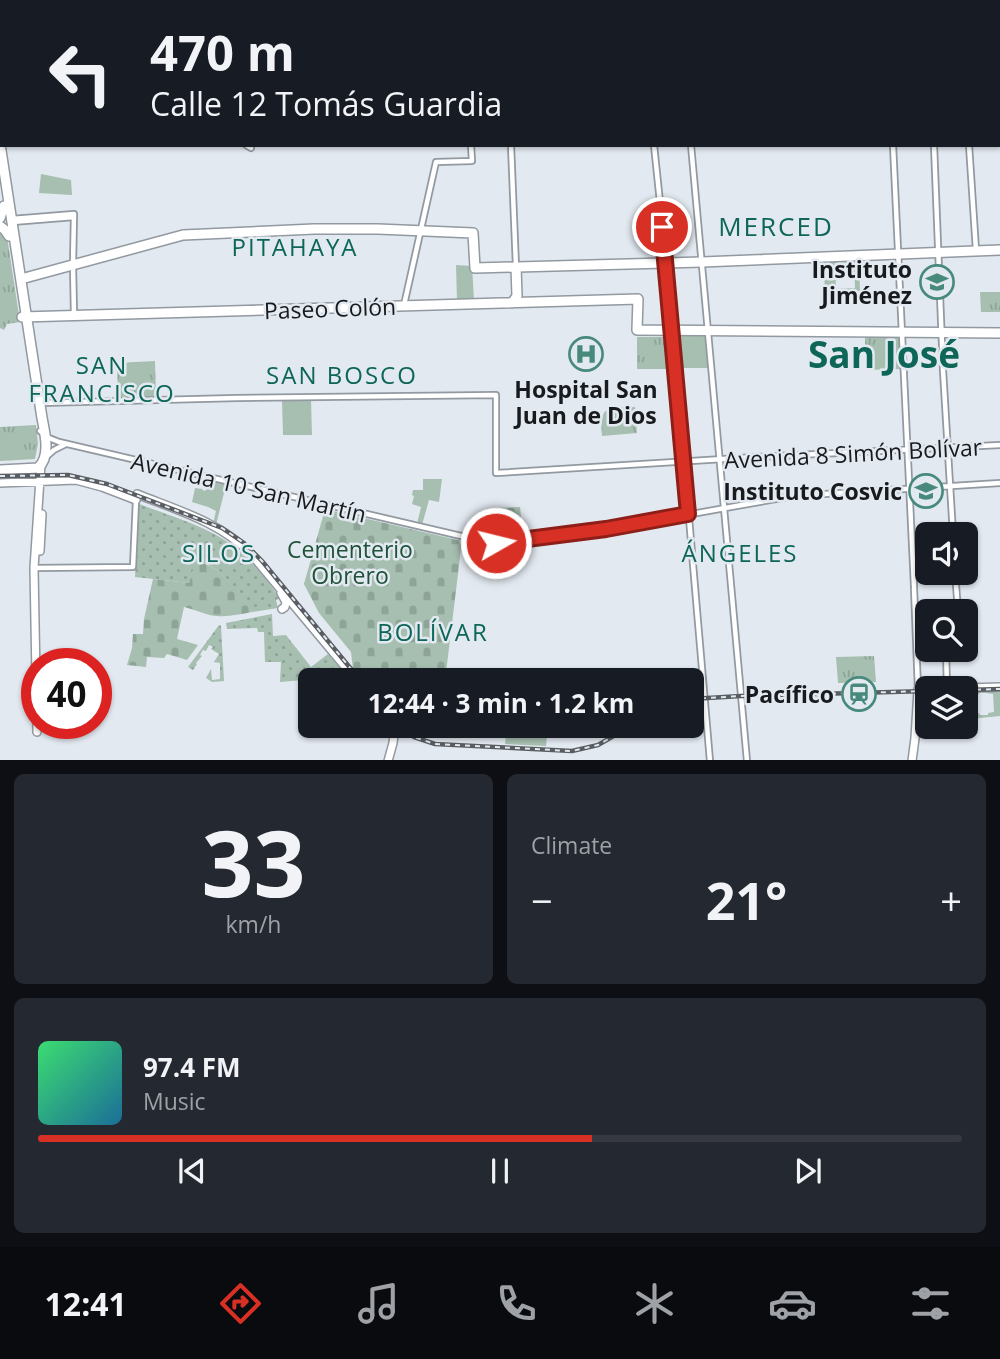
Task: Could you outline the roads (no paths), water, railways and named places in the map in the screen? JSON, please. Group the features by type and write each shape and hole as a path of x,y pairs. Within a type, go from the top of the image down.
{"highway":[{"path":"0,147 5,229 9,236 38,403"},
{"path":"0,180 6,221 17,228 24,316 42,434 42,460 36,469 37,478 0,470"},
{"path":"21,279 184,235 314,229 474,233 475,268 1000,250"},
{"path":"516,267 517,300"},
{"path":"23,292 29,306 41,316 31,320 28,330"},
{"name":"Paseo Colón","path":"24,316 404,306 517,300 638,299 637,330 672,330"},
{"path":"672,330 1000,333"},
{"path":"0,464 35,463 42,460"}],"main road":[{"path":"38,648 37,478 42,460"},
{"path":"0,481 37,478 85,482 210,523 246,548 345,668"},
{"path":"37,568 40,648"},
{"path":"262,568 345,668"},
{"path":"281,593 286,603 282,609"},
{"path":"978,688 1000,687"},
{"path":"387,760 393,738"},
{"path":"387,760 394,738"},
{"path":"912,760 915,738"}],"street":[{"path":"404,306 436,162 472,161 471,147"},
{"path":"511,147 516,267"},
{"path":"654,147 710,760"},
{"path":"691,147 747,760"},
{"path":"893,147 918,676"},
{"path":"934,147 952,522"},
{"path":"969,147 976,250"},
{"path":"6,221 74,216"},
{"path":"6,221 74,216"},
{"path":"74,216 74,315"},
{"name":"Avenida 8 Simón Bolívar","path":"38,403 496,395 496,473 1000,445"},
{"name":"Avenida 10 San Martín","path":"42,434 66,444 488,543 606,529 793,496 1000,483"},
{"path":"42,460 66,444"},
{"path":"37,568 134,567 136,497"}],"railway":[{"path":"0,476 68,475 107,484 222,528 244,543 262,561 350,668"},
{"path":"978,690 1000,689"},
{"path":"704,698 915,691"},
{"path":"417,738 435,744 572,751 598,745 610,738"}],"place":[{"name":"Instituto Jiménez","path":"937,282"},
{"name":"Hospital San Juan de Dios","path":"586,354"},
{"name":"Instituto Cosvic","path":"926,491"},
{"name":"Pacífico","path":"859,694"}],"district":[{"name":"MERCED","path":"776,226"},
{"name":"PITAHAYA","path":"296,246"},
{"name":"San José","path":"884,353"},
{"name":"SAN BOSCO","path":"342,374"},
{"name":"SAN FRANCISCO","path":"102,378"},
{"name":"SILOS","path":"219,552"},
{"name":"ÁNGELES","path":"740,552"},
{"name":"BOLÍVAR","path":"433,631"}],"park label":[{"name":"Cementerio Obrero","path":"350,562"}]}
